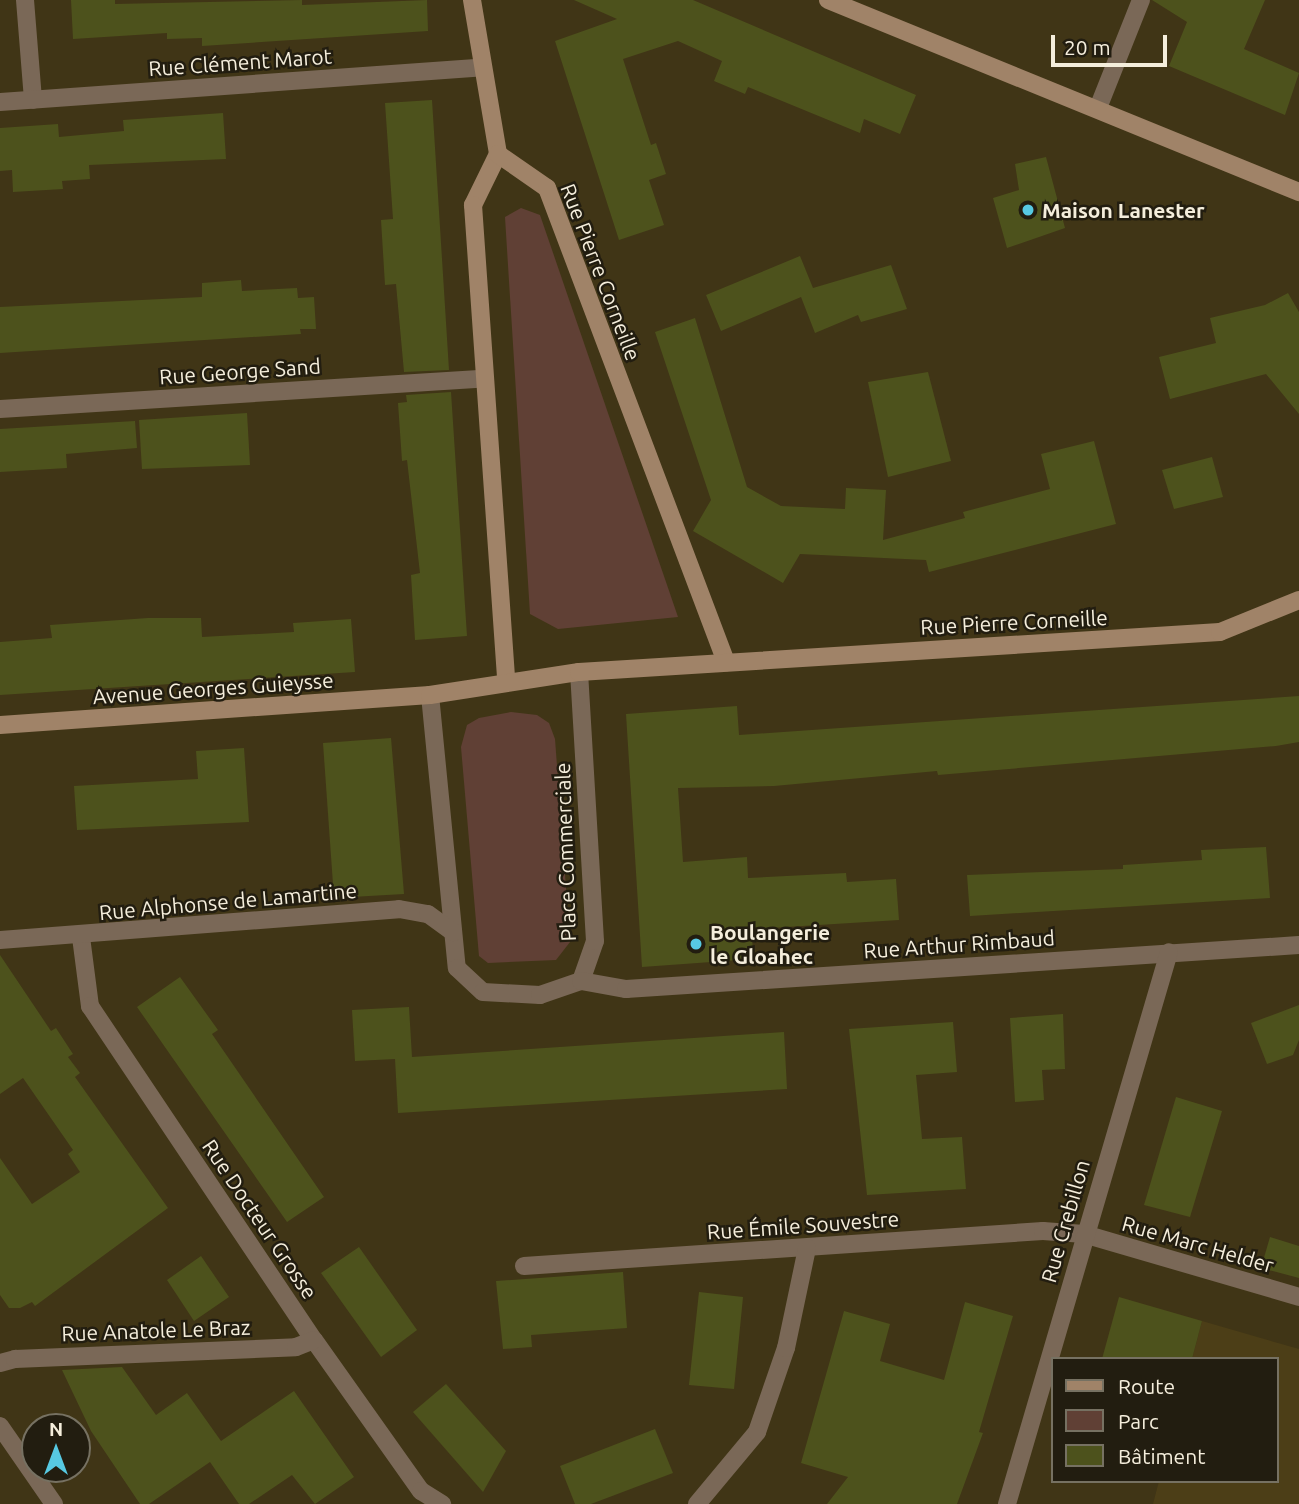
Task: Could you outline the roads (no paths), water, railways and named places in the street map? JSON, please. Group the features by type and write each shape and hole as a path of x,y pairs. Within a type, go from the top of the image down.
{"street":[{"path":"24,0 33,100"},
{"path":"472,0 498,154 473,205 506,682"},
{"path":"828,0 1299,191"},
{"path":"1098,108 1141,0"},
{"name":"Rue Clément Marot","path":"0,102 483,67"},
{"name":"Rue Pierre Corneille","path":"498,154 547,188 726,662"},
{"name":"Rue George Sand","path":"0,409 483,379"},
{"name":"Rue Pierre Corneille","path":"579,672 1220,632 1299,600"},
{"path":"579,672 430,695 457,968 483,992 540,995 581,981"},
{"name":"Place Commerciale","path":"579,672 595,942 581,981"},
{"name":"Avenue Georges Guieysse","path":"0,725 430,695"},
{"name":"Rue Alphonse de Lamartine","path":"0,940 80,937 399,909 428,915 453,932"},
{"name":"Rue Docteur Grosse","path":"80,937 90,1006 314,1340 421,1491 442,1504"},
{"name":"Rue Arthur Rimbaud","path":"581,981 625,989 1299,945"},
{"name":"Rue Crebillon","path":"1007,1504 1084,1234 1169,952"},
{"name":"Rue Émile Souvestre","path":"524,1266 1043,1231 1084,1234"},
{"name":"Rue Marc Helder","path":"1084,1234 1299,1297"},
{"path":"697,1504 757,1432 786,1348 807,1248"},
{"name":"Rue Anatole Le Braz","path":"0,1363 15,1359 296,1347 314,1340"},
{"path":"0,1426 54,1504"}],"place":[{"name":"Maison Lanester","path":"1028,210"},
{"name":"Boulangerie le Gloahec","path":"696,944"}]}
